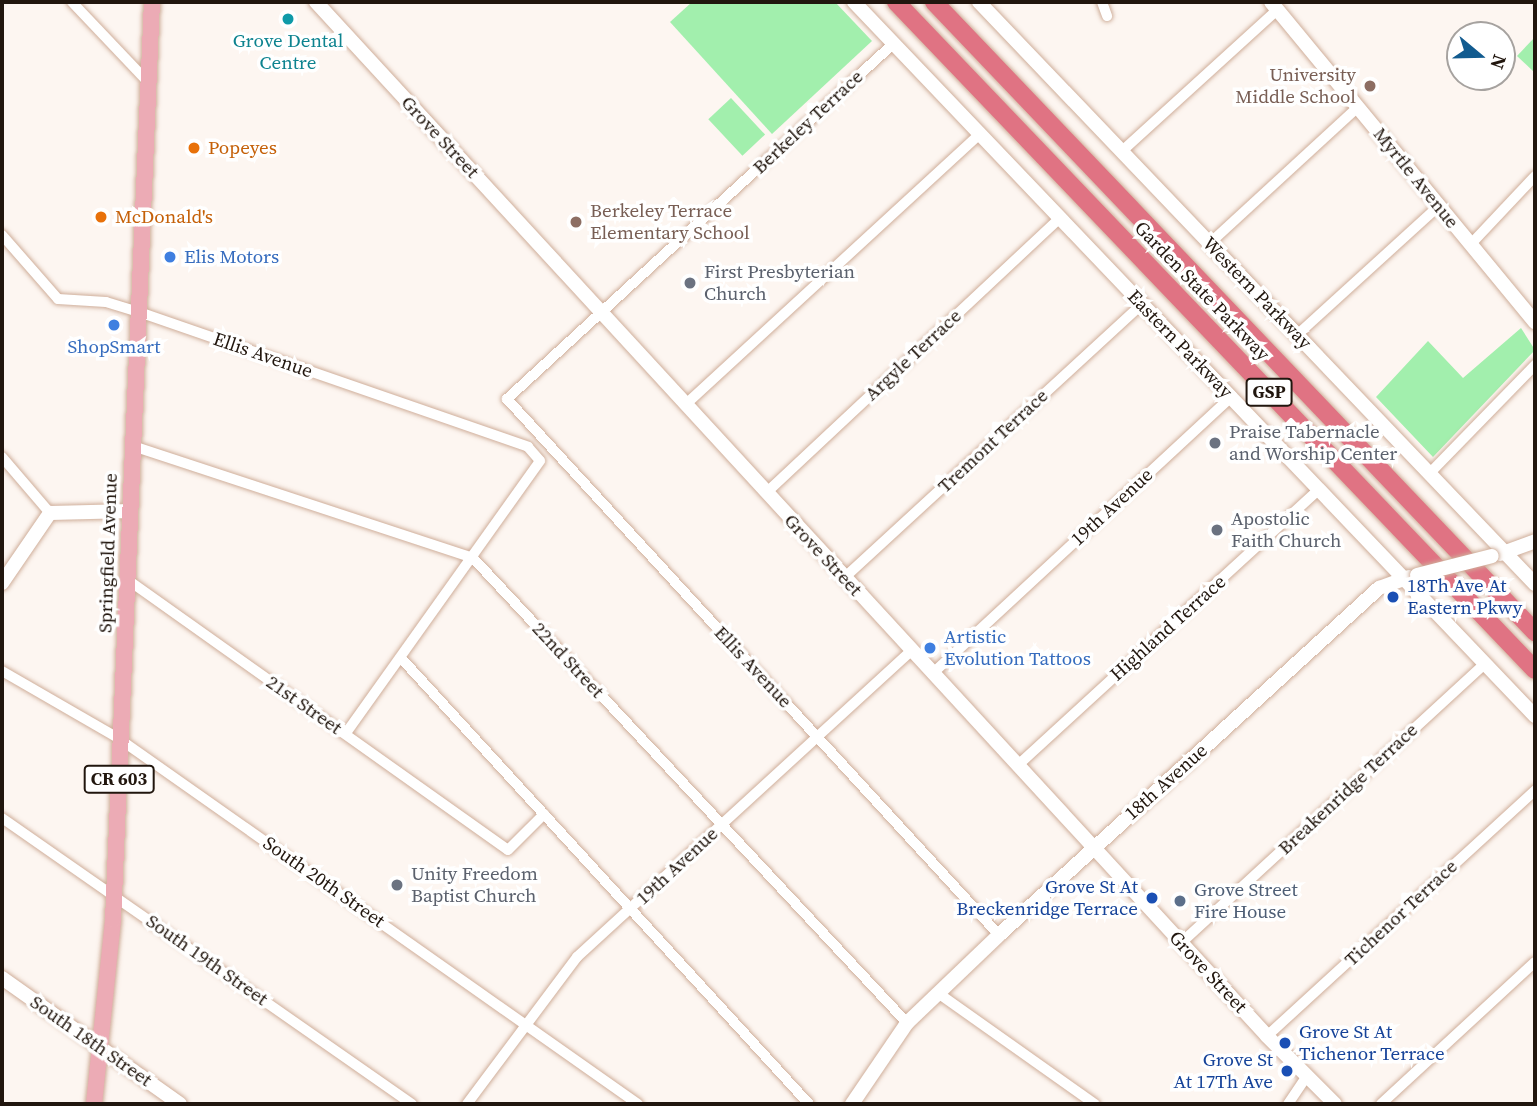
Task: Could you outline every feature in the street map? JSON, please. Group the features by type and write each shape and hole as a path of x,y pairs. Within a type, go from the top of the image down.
{"highway":[{"path":"882,2 985,95"},
{"name":"Garden State Parkway","path":"896,2 1535,670"},
{"name":"Garden State Parkway","path":"934,2 1535,632"},
{"path":"940,2 961,30"}],"main road":[{"name":"Springfield Avenue","path":"94,1104 114,895 152,2"},
{"name":"Grove Street","path":"316,2 1017,766 1267,1036 1335,1104"},
{"name":"Eastern Parkway","path":"854,2 1319,489 1410,577 1535,716"},
{"name":"Western Parkway","path":"979,2 1430,473 1498,554 1535,584"},
{"name":"Myrtle Avenue","path":"1274,6 1535,323"},
{"path":"2,583 50,513 131,511"},
{"name":"18th Avenue","path":"857,1102 907,1023 1093,848 1379,589 1410,577 1498,554 1535,541"},
{"name":"South 18th Street","path":"2,978 180,1104"}],"street":[{"path":"72,2 149,83"},
{"path":"1102,2 1107,16"},
{"path":"1121,152 1274,6"},
{"name":"Berkeley Terrace","path":"507,400 894,43"},
{"path":"1210,243 1357,107"},
{"path":"685,405 981,134"},
{"path":"1471,244 1535,176"},
{"path":"1297,335 1439,206"},
{"name":"Argyle Terrace","path":"766,493 1060,218"},
{"name":"Ellis Avenue","path":"2,235 58,299 106,302 139,312 528,447 540,461 473,558"},
{"name":"Tremont Terrace","path":"844,578 1142,304"},
{"path":"1430,473 1535,365"},
{"name":"19th Avenue","path":"932,674 1231,397"},
{"name":"Ellis Avenue","path":"507,400 999,935"},
{"name":"22nd Street","path":"134,446 473,558 907,1023"},
{"path":"2,457 50,513"},
{"name":"Highland Terrace","path":"1017,766 1319,489"},
{"path":"345,734 473,558"},
{"name":"21st Street","path":"128,580 508,850 544,814"},
{"name":"19th Avenue","path":"467,1104 525,1022 577,957 912,651"},
{"path":"401,658 809,1104"},
{"name":"Breakenridge Terrace","path":"1181,943 1485,663"},
{"name":"South 20th Street","path":"2,671 121,741 525,1022 638,1104"},
{"name":"Tichenor Terrace","path":"1267,1036 1535,790"},
{"name":"South 19th Street","path":"2,818 412,1104"},
{"path":"1381,1104 1535,962"},
{"path":"938,993 1095,1104"},
{"path":"1287,1104 1306,1077"}],"green space":[{"path":"692,2 835,2 872,41 772,134 670,22"},
{"path":"1535,37 1535,73 1517,56"},
{"path":"731,98 765,135 742,156 708,119"},
{"path":"1521,328 1535,350 1433,457 1376,397 1428,341 1463,378"}],"place":[{"name":"Grove Dental Centre","path":"288,19"},
{"name":"University Middle School","path":"1370,86"},
{"name":"Popeyes","path":"194,148"},
{"name":"McDonald's","path":"101,217"},
{"name":"Berkeley Terrace Elementary School","path":"576,222"},
{"name":"Elis Motors","path":"170,257"},
{"name":"First Presbyterian Church","path":"690,283"},
{"name":"ShopSmart","path":"114,325"},
{"name":"Praise Tabernacle and Worship Center","path":"1215,443"},
{"name":"Apostolic Faith Church","path":"1217,530"},
{"name":"18Th Ave At Eastern Pkwy","path":"1393,597"},
{"name":"Artistic Evolution Tattoos","path":"930,648"},
{"name":"Unity Freedom Baptist Church","path":"397,885"},
{"name":"Grove St At Breckenridge Terrace","path":"1152,898"},
{"name":"Grove Street Fire House","path":"1180,901"},
{"name":"Grove St At Tichenor Terrace","path":"1285,1043"},
{"name":"Grove St At 17Th Ave","path":"1287,1071"}]}
